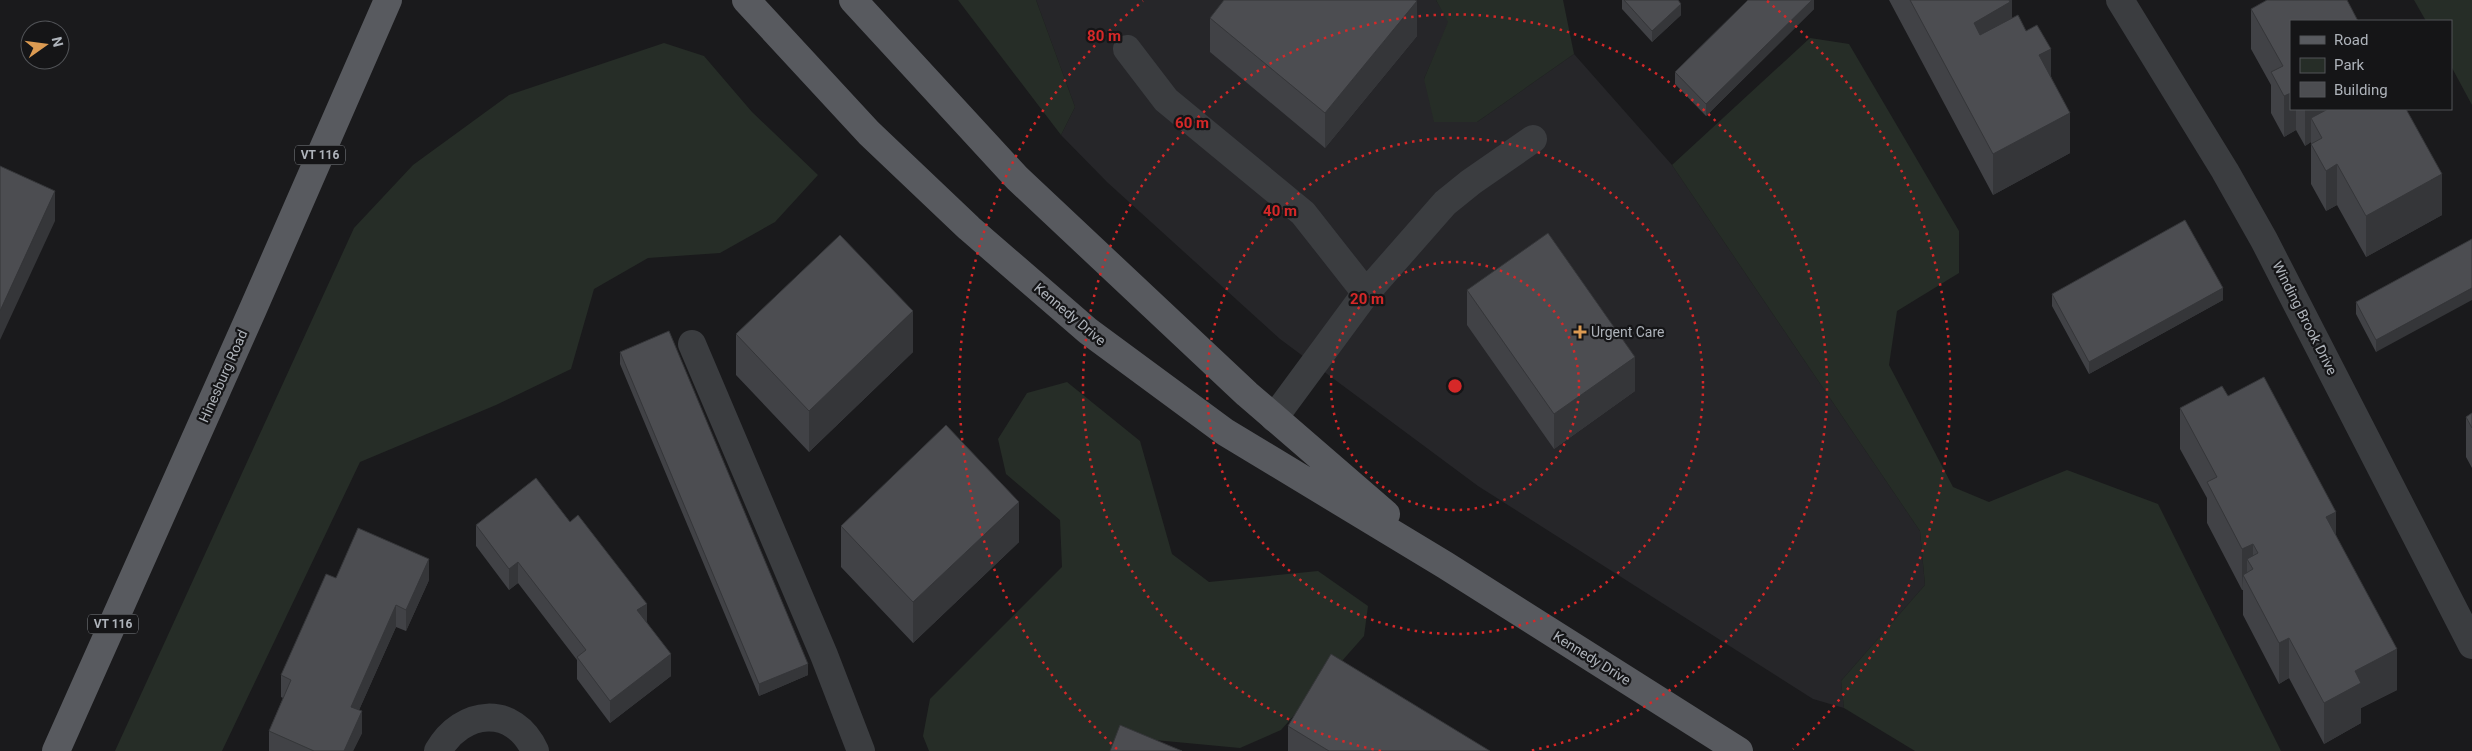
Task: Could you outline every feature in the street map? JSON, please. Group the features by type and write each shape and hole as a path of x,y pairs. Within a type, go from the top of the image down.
{"main road":[{"name":"Hinesburg Road","path":"56,751 388,0"},
{"name":"Kennedy Drive","path":"746,0 869,133 969,228 1088,331 1225,432 1445,565 1739,751"},
{"name":"Kennedy Drive","path":"853,0 1017,178 1127,283 1274,418 1445,565"}],"street":[{"name":"Winding Brook Drive","path":"2120,0 2225,172 2264,240 2472,645"},
{"path":"1127,50 1166,100 1303,213 1366,292"},
{"path":"1274,418 1366,292 1445,203 1471,182 1533,140"},
{"path":"692,344 824,655 861,751"},
{"path":"438,751 443,742 461,726 480,719 494,718 511,721 525,732 535,751"}],"shaded area":[{"path":"1036,0 1436,0 1449,22 1424,79 1477,122 1574,54 1672,165 1920,531 1925,585 1841,681 1844,708 1813,699 1478,486 1280,339 1107,182 1061,135 1075,107"}],"green space":[{"path":"958,0 1036,0 1075,107 1061,135"},
{"path":"1436,0 1563,0 1574,54 1477,122 1434,122 1424,79 1448,22"},
{"path":"2414,0 2472,0 2472,105 2452,68 2452,20 2425,20"},
{"path":"1810,38 1849,44 1959,231 1959,273 1897,311 1889,365 1953,487 1989,502 2067,470 2158,504 2281,751 1915,751 1844,708 1841,681 1925,585 1920,531 1672,165"},
{"path":"664,43 704,56 752,112 818,175 775,222 720,253 648,258 594,289 571,369 496,405 360,462 222,751 115,751 354,228 413,165 509,95"},
{"path":"1067,382 1140,441 1172,554 1209,582 1318,571 1368,606 1364,636 1281,730 1240,748 1144,739 1123,751 929,751 923,736 930,699 1062,567 1060,520 1006,474 998,439 1027,393"}],"building":[{"path":"1224,0 1417,1 1325,113 1210,18"},
{"path":"1624,0 1678,0 1681,4 1652,31"},
{"path":"1748,0 1812,0 1706,104 1675,72"},
{"path":"1910,0 2009,0 2010,2 1974,23 1980,35 2018,15 2026,31 2037,25 2051,49 2039,55 2070,113 1993,154"},
{"path":"2267,0 2347,0 2357,20 2290,20 2290,93 2284,96 2271,72 2283,66 2251,9"},
{"path":"2326,110 2407,110 2442,174 2366,216 2337,164 2326,171 2311,144 2322,138 2311,118"},
{"path":"0,166 55,191 0,311"},
{"path":"2185,220 2223,288 2089,362 2052,294"},
{"path":"1548,233 1635,357 1554,414 1467,290"},
{"path":"840,235 913,311 809,411 736,334"},
{"path":"2472,239 2472,288 2376,340 2356,302"},
{"path":"669,331 808,664 759,684 620,352"},
{"path":"2264,377 2336,512 2326,517 2397,649 2355,671 2361,683 2324,703 2289,638 2279,643 2243,575 2253,569 2247,559 2258,553 2253,544 2242,549 2207,482 2217,477 2180,408 2222,386 2228,396"},
{"path":"2472,413 2472,428 2466,417"},
{"path":"946,425 1019,502 913,602 841,526"},
{"path":"536,478 570,522 578,515 647,604 637,610 671,654 610,701 577,657 586,650 518,562 509,569 476,525"},
{"path":"358,528 429,559 406,610 396,605 351,707 362,711 344,751 314,751 269,731 291,680 281,675 326,574 336,578"},
{"path":"1331,654 1490,751 1329,751 1288,726"},
{"path":"1120,725 1182,751 1110,751"}],"place":[{"name":"Urgent Care","path":"1580,332"}]}
